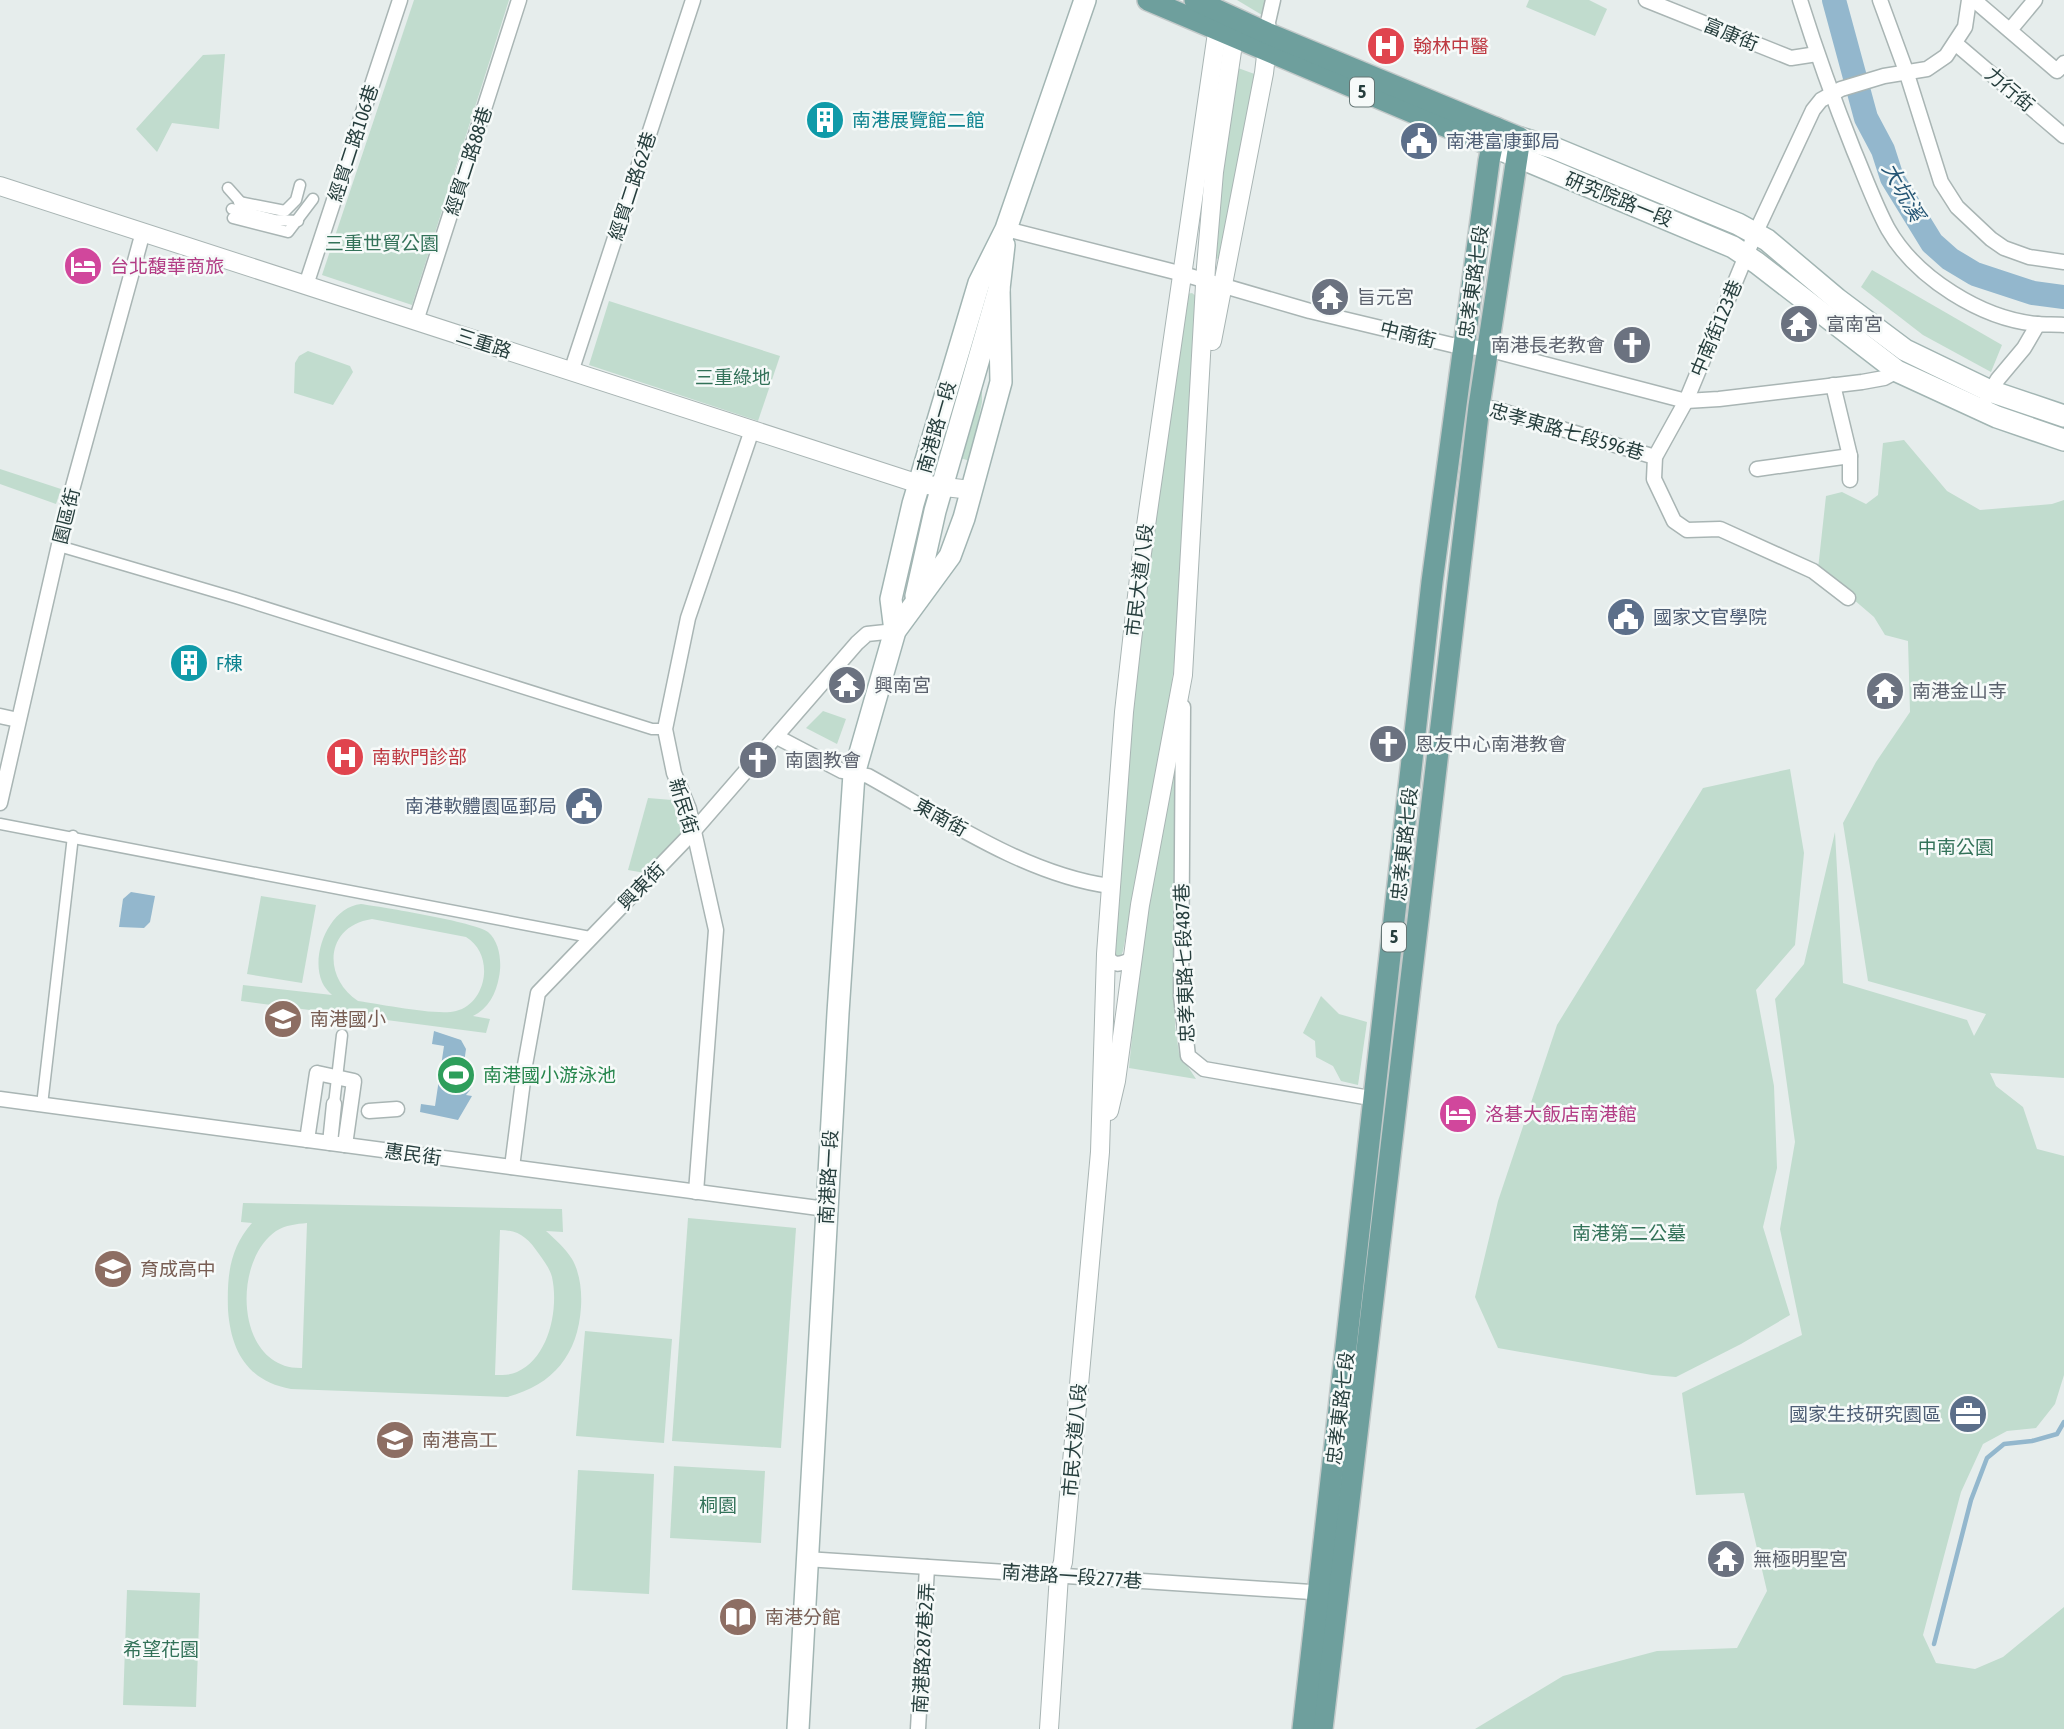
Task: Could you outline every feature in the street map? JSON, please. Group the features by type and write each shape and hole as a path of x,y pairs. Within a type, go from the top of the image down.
{"main road":[{"name":"南港路一段","path":"895,631 891,599 919,484 979,283 1006,229 1085,0"},
{"name":"研究院路一段","path":"1148,0 1227,25 1518,147 1746,255 1897,371 1986,400 2064,416"},
{"name":"研究院路一段","path":"1195,0 1227,25"},
{"name":"忠孝東路七段","path":"1322,1729 1328,1594 1376,1099 1431,595 1494,137"},
{"name":"研究院路一段","path":"1518,147 1578,158 1738,224 1767,240 1837,299 1905,350 1986,400 2064,440"},
{"name":"忠孝東路七段","path":"1303,1729 1328,1594 1479,406 1518,147"},
{"name":"南港路一段","path":"798,1729 826,1209 854,774 895,631 914,605 943,487 999,289 1006,229"},
{"path":"914,605 950,555 1001,382 999,289"}],"street":[{"name":"經貿二路106巷","path":"306,285 400,0"},
{"name":"經貿二路88巷","path":"415,321 519,0"},
{"name":"經貿二路62巷","path":"572,372 693,0"},
{"path":"1214,284 1264,73 1268,22 1273,0"},
{"name":"富康街","path":"1646,0 1791,58 1817,54"},
{"path":"1800,0 1817,54 1836,91 1876,205 1890,232 1910,258 1946,290 1970,304 2038,324 2064,325"},
{"path":"1880,0 1941,182 1957,207 2004,248 2029,257 2064,262"},
{"path":"1836,91 1884,76 1927,69 1946,56 1955,43 1965,27 1972,0 2057,71 2064,63"},
{"path":"2010,30 2035,0"},
{"name":"市民大道八段","path":"1049,1729 1059,1575 1063,1562 1100,1152 1106,954 1124,712 1141,560 1183,274 1227,25"},
{"name":"市民大道八段","path":"1100,1152 1116,1081 1132,959 1183,676 1199,407 1214,284 1214,172 1227,25"},
{"name":"力行街","path":"1955,43 2064,136"},
{"name":"中南街123巷","path":"1655,457 1686,401 1755,234 1813,110 1821,100 1836,91"},
{"path":"287,207 300,185"},
{"name":"三重路","path":"0,186 919,484 971,490"},
{"path":"228,188 235,209 270,228 288,232 300,220 313,199"},
{"path":"287,207 300,220"},
{"path":"235,209 287,207 300,220"},
{"path":"235,209 257,216 300,220"},
{"path":"257,216 270,228"},
{"name":"中南街","path":"1006,229 1452,345 1487,349 1686,401 1884,378 1897,371"},
{"name":"園區街","path":"0,803 59,546 142,232"},
{"path":"1986,400 2038,324"},
{"path":"1833,385 1850,456 1850,480"},
{"name":"忠孝東路七段596巷","path":"1479,406 1655,457"},
{"name":"新民街","path":"696,1192 716,930 692,833 689,809 674,773 665,729 688,618 752,430"},
{"path":"1757,469 1850,456"},
{"path":"1655,457 1654,479 1674,521 1688,530 1720,529 1768,550 1813,571 1848,598"},
{"path":"59,546 236,597 652,729 665,729"},
{"name":"興東街","path":"512,1167 525,1065 538,993 692,833 857,643 867,634 895,631"},
{"name":"忠孝東路七段487巷","path":"1183,676 1181,996 1188,1056 1204,1069 1376,1099"},
{"path":"0,716 18,720"},
{"name":"東南街","path":"777,737 825,763 854,774 868,776 1013,856 1073,879 1110,886"},
{"path":"0,824 590,937"},
{"path":"42,1105 73,836"},
{"path":"1106,954 1115,964 1132,959"},
{"path":"330,1143 342,1035"},
{"path":"307,1140 317,1073 354,1081 345,1145"},
{"name":"惠民街","path":"0,1100 826,1209"},
{"path":"369,1111 397,1109"},
{"name":"南港路一段277巷","path":"806,1559 1328,1594"},
{"name":"南港路287巷2弄","path":"918,1729 927,1567"}],"green space":[{"name":"三重世貿公園","path":"414,0 509,0 412,305 322,275"},
{"path":"1237,0 1269,0 1262,15"},
{"path":"1529,0 1589,0 1607,9 1595,36 1526,7"},
{"path":"225,54 219,129 172,123 157,152 136,129 203,55"},
{"path":"1238,68 1260,76 1224,260 1214,258 1221,173"},
{"path":"1872,270 2002,345 1991,372 1923,335 1861,287"},
{"path":"1192,293 1197,297 1172,683 1123,951 1121,956 1115,958 1112,955 1150,545 1187,294"},
{"name":"三重綠地","path":"609,301 780,356 758,421 589,365"},
{"path":"308,351 350,366 353,372 333,405 294,393 295,363 299,356"},
{"path":"982,383 982,402 970,461 960,458"},
{"name":"中南公園","path":"1904,440 1947,491 1980,510 2052,504 2064,500 2064,1078 1990,1073 1996,1086 2023,1107 2037,1149 2064,1156 2064,1375 2055,1404 2036,1428 2007,1431 1983,1444 1961,1492 1923,1635 1936,1663 1975,1669 2003,1657 2064,1607 2064,1729 1475,1729 1563,1676 1657,1651 1737,1648 1767,1591 1744,1493 1696,1495 1682,1393 1802,1335 1780,1229 1795,1142 1775,999 1804,964 1835,832 1843,983 1967,1020 1974,1036 1986,1014 1868,981 1843,823 1876,762 1910,712 1908,641 1885,635 1874,617 1818,569 1826,496 1842,492 1866,504 1878,495 1883,443"},
{"path":"0,469 61,489 56,504 0,484"},
{"path":"823,711 846,719 837,744 806,728"},
{"name":"南港第二公墓","path":"1790,769 1804,853 1795,945 1756,990 1774,1086 1777,1168 1763,1227 1790,1315 1676,1377 1498,1348 1475,1297 1498,1201 1557,1025 1703,788"},
{"path":"1171,774 1178,776 1175,1026 1179,1053 1196,1079 1129,1068 1141,944"},
{"path":"648,798 672,800 682,835 645,873 628,870"},
{"path":"261,896 316,905 302,983 247,974"},
{"path":"361,904 407,912 466,924 488,932 499,953 499,977 490,1000 473,1016 490,1019 486,1033 241,1001 243,985 332,995 323,984 319,971 321,946 332,923 350,907","holes":["372,919 466,937 474,944 482,958 483,980 472,1002 456,1011 423,1011 358,1001 346,991 334,966 337,942 345,931"]},
{"path":"1321,996 1339,1014 1367,1022 1358,1085 1341,1081 1333,1066 1316,1057 1315,1041 1303,1033"},
{"path":"243,1203 562,1209 563,1232 546,1231 569,1255 579,1276 581,1307 575,1340 560,1366 550,1376 538,1385 507,1397 291,1389 276,1385 253,1372 244,1362 233,1339 228,1310 229,1275 238,1243 252,1223 241,1222","holes":["307,1223 302,1368 280,1364 264,1352 253,1334 247,1312 247,1288 252,1266 261,1246 276,1231","500,1230 518,1233 535,1248 551,1274 554,1303 549,1331 537,1356 517,1372 495,1375"]},
{"path":"688,1218 796,1228 781,1448 672,1441"},
{"path":"585,1331 672,1339 664,1443 576,1436"},
{"name":"桐園","path":"674,1466 765,1471 761,1543 670,1538"},
{"path":"578,1470 654,1474 649,1594 572,1590"},
{"name":"希望花園","path":"127,1590 200,1593 196,1707 123,1705"}],"water":[{"path":"131,892 155,896 150,922 144,928 119,927 123,899"},
{"name":"南港國小游泳池","path":"434,1031 461,1040 466,1049 464,1063 473,1074 473,1082 466,1095 472,1096 458,1120 420,1112 421,1104 435,1106 444,1046 432,1044"}],"waterway":[{"name":"大坑溪","path":"1834,0 1866,118 1883,150 1892,178 1932,243 1950,259 1975,274 2033,293 2064,297"},
{"path":"1934,1644 1971,1500 1987,1458 2004,1444 2032,1441 2057,1434 2064,1422"}],"place":[{"name":"翰林中醫","path":"1386,46"},
{"name":"南港展覽館二館","path":"825,120"},
{"name":"南港富康郵局","path":"1419,141"},
{"name":"台北馥華商旅","path":"83,266"},
{"name":"旨元宮","path":"1330,297"},
{"name":"富南宮","path":"1799,324"},
{"name":"南港長老教會","path":"1632,345"},
{"name":"國家文官學院","path":"1626,617"},
{"name":"F棟","path":"189,663"},
{"name":"興南宮","path":"847,685"},
{"name":"南港金山寺","path":"1885,691"},
{"name":"恩友中心南港教會","path":"1388,744"},
{"name":"南軟門診部","path":"345,757"},
{"name":"南園教會","path":"758,760"},
{"name":"南港軟體園區郵局","path":"584,806"},
{"name":"南港國小","path":"283,1019"},
{"name":"南港國小游泳池","path":"456,1075"},
{"name":"洛碁大飯店南港館","path":"1458,1114"},
{"name":"育成高中","path":"113,1269"},
{"name":"國家生技研究園區","path":"1968,1414"},
{"name":"南港高工","path":"395,1440"},
{"name":"無極明聖宮","path":"1726,1559"},
{"name":"南港分館","path":"738,1617"}]}
